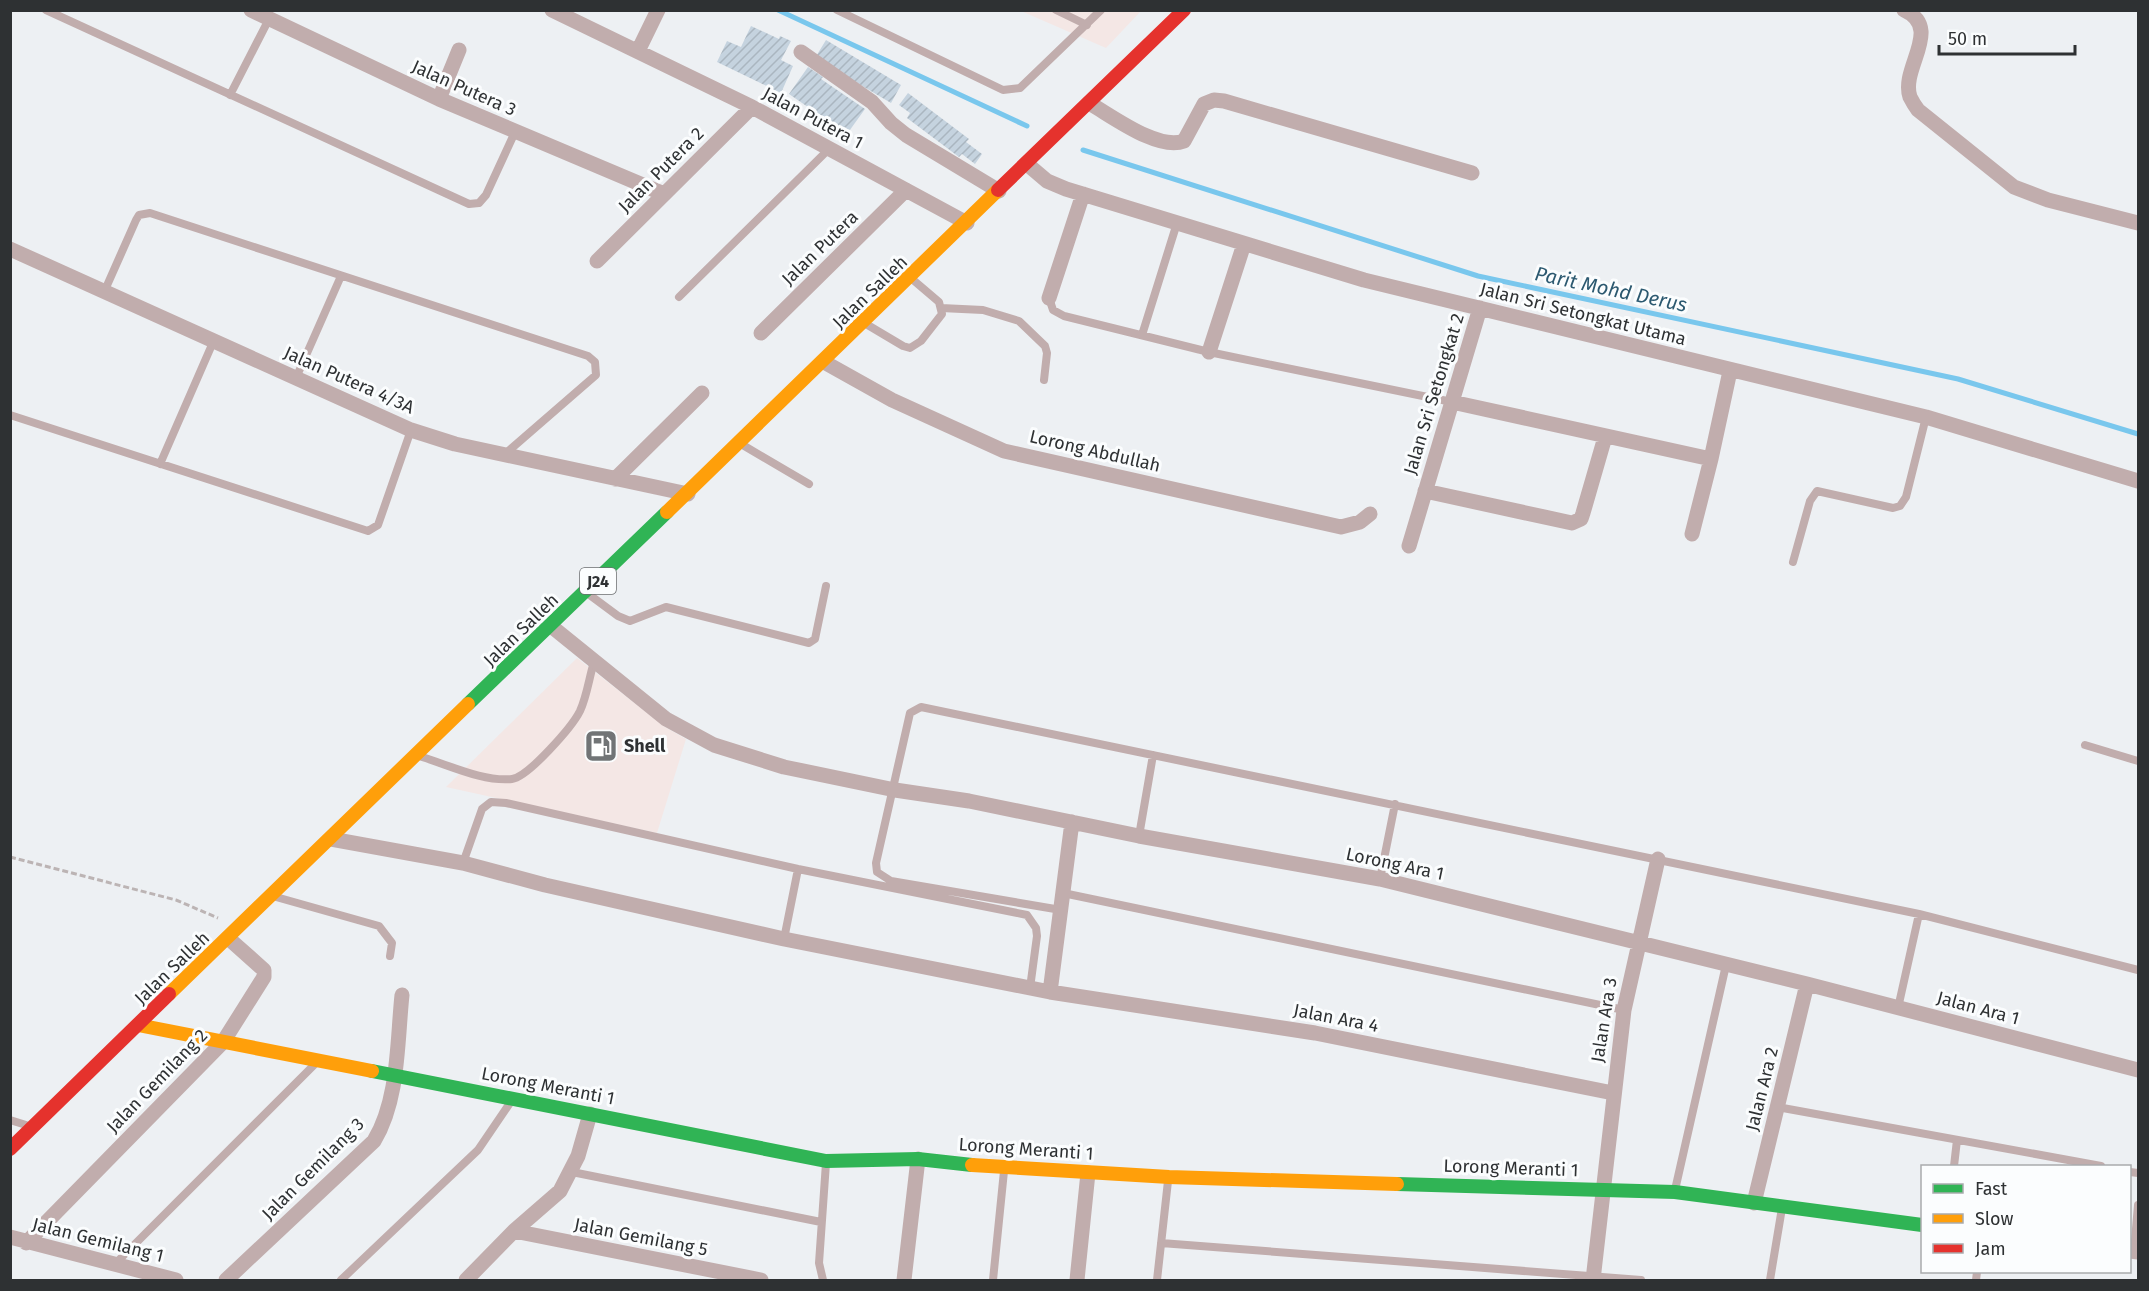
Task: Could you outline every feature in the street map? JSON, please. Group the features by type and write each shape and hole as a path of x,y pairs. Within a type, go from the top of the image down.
{"street":[{"name":"Jalan Putera 3","path":"251,10 439,99 664,194"},
{"name":"Jalan Putera 1","path":"552,10 752,107 967,223"},
{"path":"638,51 658,10"},
{"name":"Jalan Salleh","path":"10,1149 688,494 1184,10"},
{"path":"1904,10 1921,23 1922,34 1910,85 1910,96 1918,110 2014,187 2048,200 2139,223"},
{"path":"439,99 459,50"},
{"path":"801,52 872,102 906,135 999,191"},
{"path":"1089,103 1154,139 1177,144 1184,141 1204,104 1214,100 1224,101 1472,173"},
{"name":"Jalan Putera 2","path":"597,261 752,107"},
{"name":"Jalan Sri Setongkat Utama","path":"1027,164 1047,181 1083,194 1364,280 1926,417 2139,481"},
{"name":"Jalan Putera","path":"761,333 906,190"},
{"path":"1049,297 1083,194"},
{"path":"1209,352 1244,244"},
{"name":"Jalan Putera 4/3A","path":"10,249 411,430 455,444 688,494"},
{"name":"Jalan Sri Setongkat 2","path":"1409,546 1480,308"},
{"name":"Lorong Abdullah","path":"824,362 892,400 1004,451 1341,526 1351,525 1370,514"},
{"path":"1692,534 1730,371"},
{"path":"615,479 702,393"},
{"path":"1452,402 1711,459"},
{"name":"Jalan Sri Setongkat 2","path":"1425,491 1572,524 1577,522 1583,513 1605,436"},
{"name":"Lorong Ara 1","path":"551,626 666,719 714,745 784,767 969,801 1139,836 1380,879 1808,984"},
{"path":"1050,992 1072,822"},
{"name":"Jalan Ara 4","path":"331,839 463,863 545,885 784,939 1050,992 1315,1033 1613,1093"},
{"name":"Jalan Ara 3","path":"1594,1278 1624,1010 1658,859"},
{"name":"Jalan Gemilang 2","path":"26,1243 223,1042 264,977 264,970 233,933"},
{"name":"Jalan Ara 1","path":"1808,984 2139,1070"},
{"name":"Jalan Ara 2","path":"1754,1203 1808,984"},
{"name":"Jalan Gemilang 3","path":"226,1281 374,1140 387,1114 402,995"},
{"name":"Lorong Meranti 1","path":"138,1025 826,1161 918,1159 1004,1169 1169,1177 1675,1192 1921,1224"},
{"path":"466,1281 514,1231 560,1191 572,1172 590,1114"},
{"path":"904,1281 918,1159"},
{"path":"1077,1281 1088,1173"},
{"name":"Jalan Gemilang 5","path":"514,1231 761,1281"},
{"name":"Jalan Gemilang 1","path":"10,1237 176,1281"}],"lane":[{"path":"46,10 469,204 479,203 486,195 515,132"},
{"path":"837,10 1003,90 1020,88 1101,10"},
{"path":"1056,10 1087,25"},
{"path":"230,95 269,19"},
{"path":"679,297 829,149"},
{"path":"105,290 136,220 145,213 588,356 595,362 596,375 504,455"},
{"path":"1142,336 1177,223"},
{"path":"296,378 341,276"},
{"path":"864,323 903,346 910,348 921,341 940,320 941,308 939,302 910,278"},
{"path":"1049,297 1053,310 1064,316 1209,352 1452,402"},
{"path":"941,308 983,310 1019,321 1045,346 1047,353 1044,381"},
{"path":"160,464 214,340"},
{"path":"10,415 368,531 378,525 411,430"},
{"path":"1793,562 1810,501 1818,491 1893,508 1902,504 1906,497 1926,417"},
{"path":"740,443 809,484"},
{"path":"586,592 624,620 640,618 666,607 809,643 815,639 826,586"},
{"path":"417,756 489,777 515,779 526,772 574,723 585,698 594,662"},
{"path":"1061,910 882,878 877,872 876,863 895,789 910,713 921,707 1395,804 1919,914 2139,970"},
{"path":"2085,745 2139,761"},
{"path":"1139,836 1153,755"},
{"path":"463,863 482,809 491,802 518,806 798,869 1027,915 1036,927 1037,936 1030,988"},
{"path":"1380,879 1395,804"},
{"path":"784,939 798,869"},
{"path":"1063,893 1624,1010"},
{"path":"272,896 379,926 384,929 392,943 390,956"},
{"path":"1898,1008 1919,914"},
{"path":"1675,1192 1726,965"},
{"path":"115,1264 318,1061"},
{"path":"341,1281 477,1150 512,1099"},
{"path":"1778,1107 2090,1165"},
{"path":"10,1120 32,1128"},
{"path":"1954,1165 1957,1140"},
{"path":"823,1281 819,1263 826,1161"},
{"path":"993,1281 1004,1169"},
{"path":"572,1172 821,1222"},
{"path":"1157,1281 1169,1177"},
{"path":"1770,1281 1783,1206"},
{"path":"2134,1252 2139,1206"},
{"path":"1161,1243 1641,1281"}],"path":[{"path":"10,857 176,900 233,933"}],"shaded area":[{"path":"1021,11 1141,11 1106,48"},
{"path":"577,658 665,727 686,739 657,833 446,787"}],"building":[{"path":"751,26 779,39 780,36 791,41 781,60 793,66 781,93 717,62 727,41 741,47"},
{"path":"826,40 901,85 891,103 815,58"},
{"path":"808,67 823,77 821,79 865,109 847,134 789,94"},
{"path":"908,93 969,139 966,142 982,154 975,164 962,154 959,157 907,118 910,113 899,105"}],"waterway":[{"path":"778,10 1027,126"},
{"name":"Parit Mohd Derus","path":"1083,150 1478,276 1958,379 2138,434"}],"traffic: fast":[{"path":"468,704 667,512"},
{"path":"372,1071 826,1161 918,1159 972,1165"},
{"path":"1397,1184 1675,1192 1921,1225"}],"traffic: slow":[{"path":"667,512 998,190"},
{"path":"169,994 468,704"},
{"path":"138,1025 372,1071"},
{"path":"972,1165 1169,1177 1397,1184"}],"traffic: jam":[{"path":"998,190 1184,10"},
{"path":"10,1149 169,994"}],"place":[{"name":"Shell","path":"601,746"}]}
